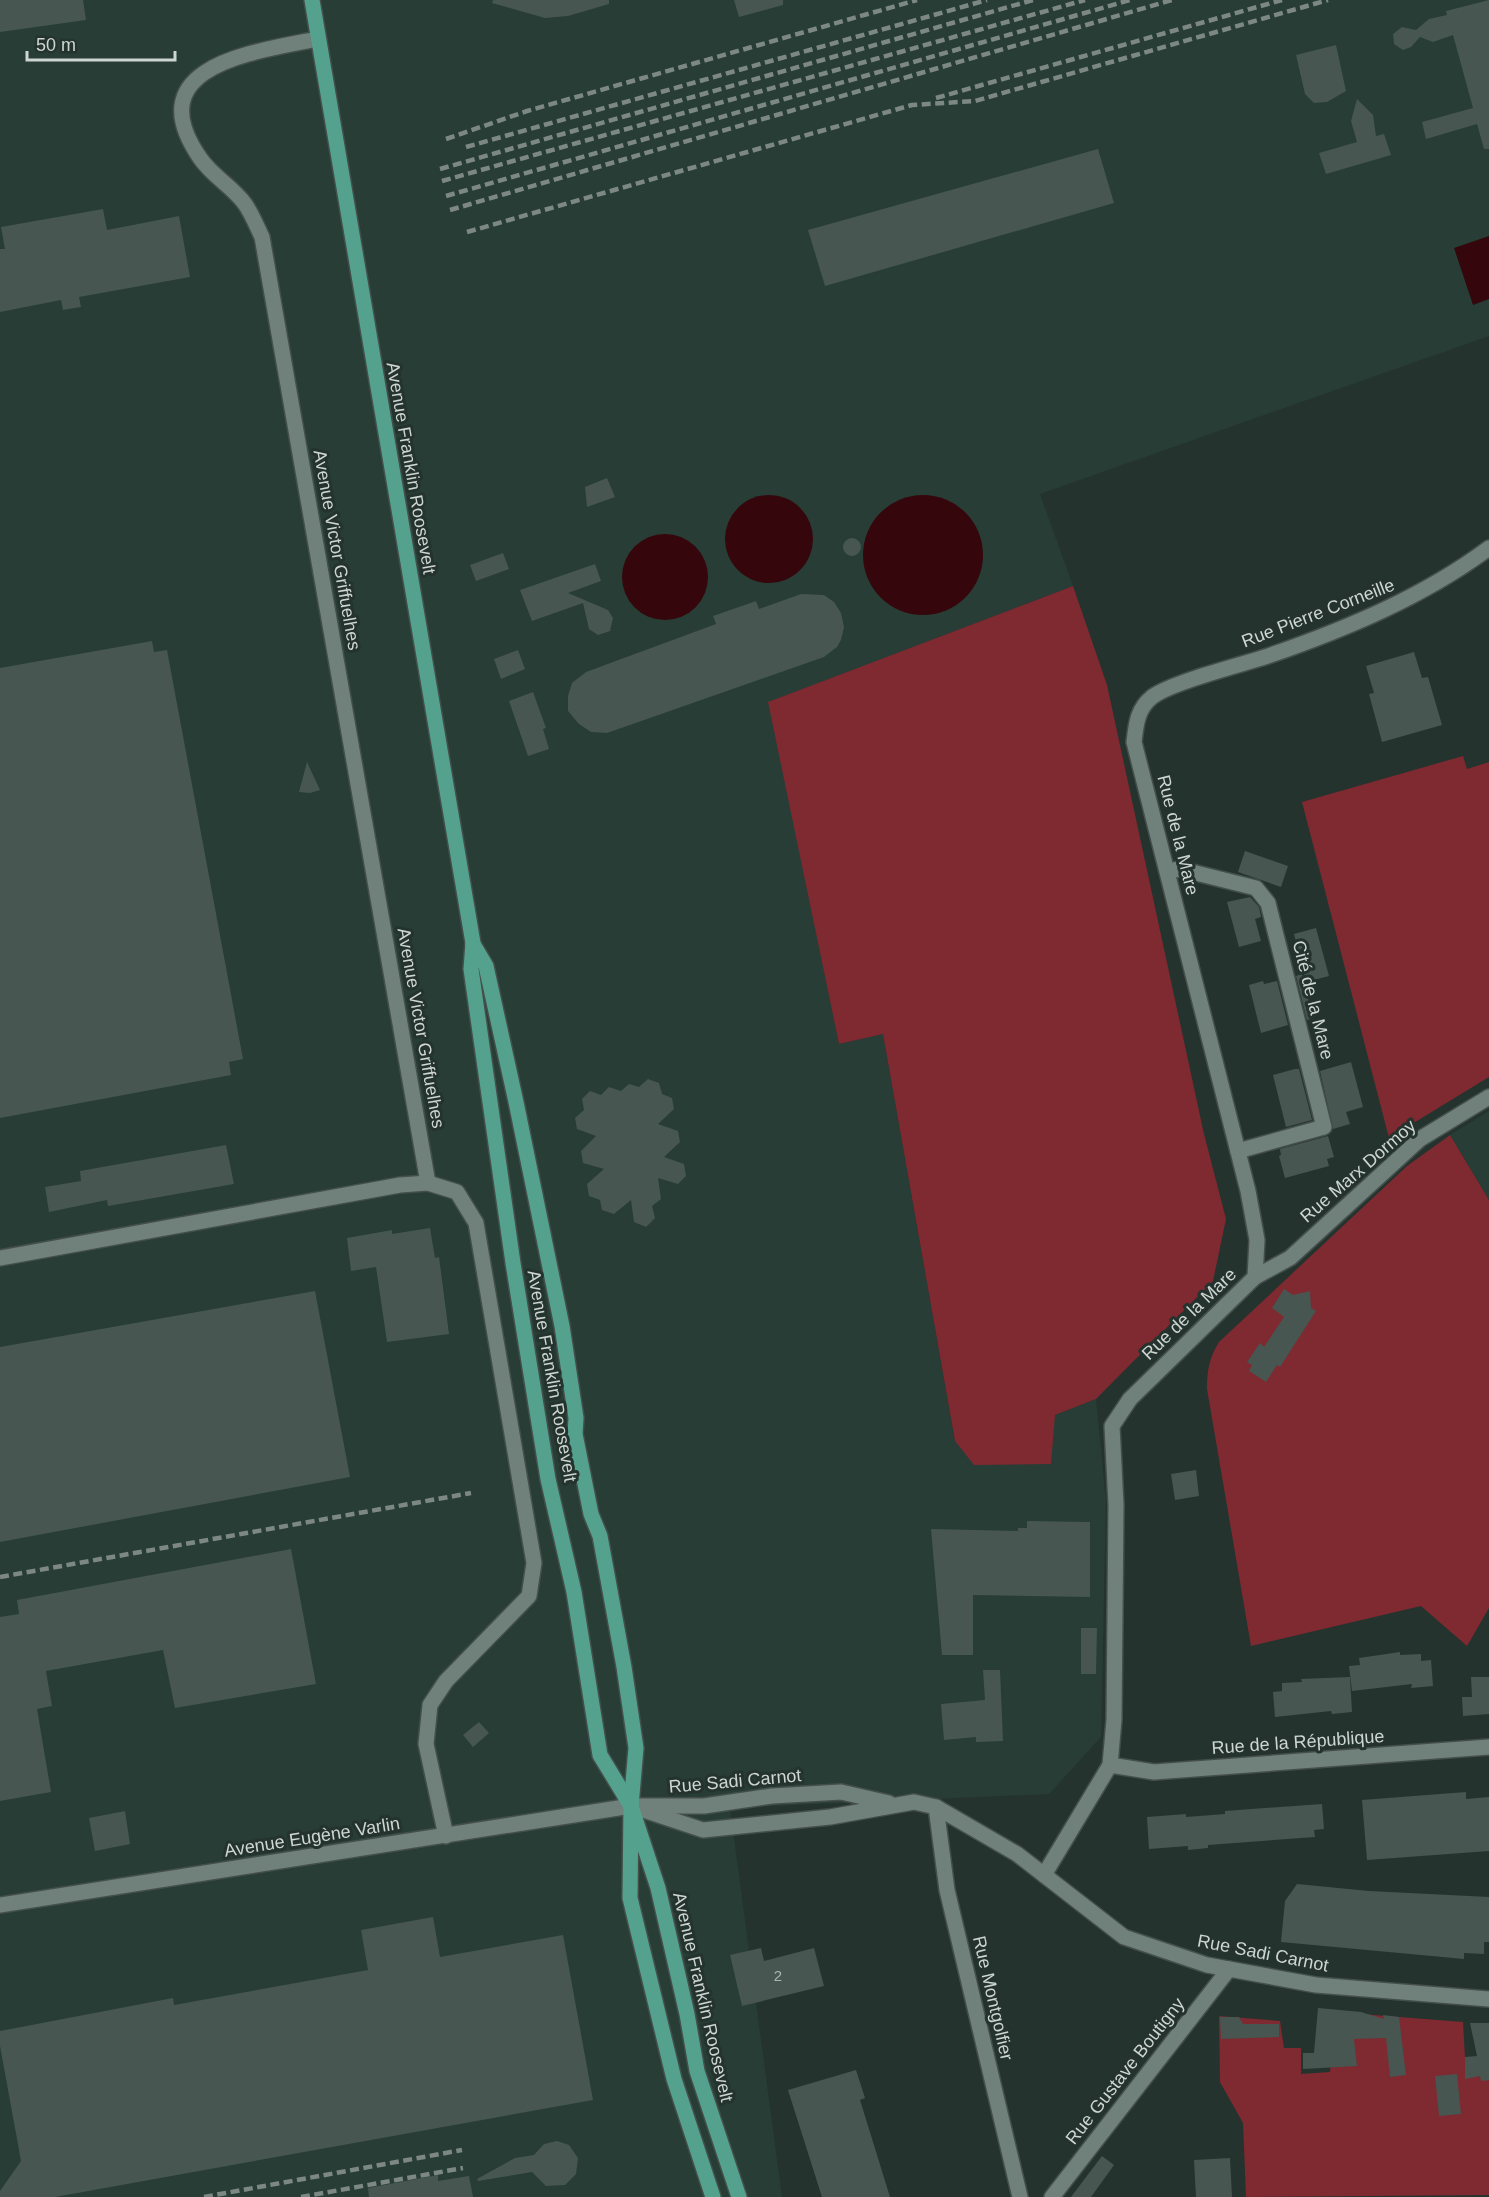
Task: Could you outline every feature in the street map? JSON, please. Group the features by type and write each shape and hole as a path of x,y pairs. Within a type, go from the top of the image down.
{"main road":[{"name":"Avenue Franklin Roosevelt","path":"312,0 473,943 471,969 502,1192 549,1479 574,1592 600,1755 631,1806 658,1888 687,2014 697,2071 739,2197"},
{"name":"Avenue Franklin Roosevelt","path":"473,943 486,966 516,1102 562,1326 576,1418 574,1434 591,1514 600,1536 624,1667 636,1748 631,1806 630,1898 674,2079 713,2197"}],"street":[{"name":"Avenue Victor Griffuelhes","path":"317,39 237,56 207,69 186,90 182,122 200,159 245,204 262,237 428,1183"},
{"name":"Rue Pierre Corneille","path":"1152,697 1271,655 1418,595 1456,573 1489,548"},
{"name":"Rue de la Mare","path":"1044,1875 1110,1765 1114,1720 1116,1505 1112,1426 1130,1399 1256,1277 1257,1240 1238,1151 1134,742 1136,717 1152,697"},
{"name":"Cité de la Mare","path":"1167,871 1180,869 1257,888 1268,903 1324,1128 1238,1151"},
{"name":"Rue Marx Dormoy","path":"1256,1277 1290,1258 1420,1139 1489,1097"},
{"path":"0,1258 400,1185 428,1183 457,1192 476,1223 534,1563 529,1596 446,1681 430,1705 426,1744 446,1836"},
{"name":"Rue de la République","path":"1110,1765 1154,1772 1489,1747"},
{"name":"Rue Sadi Carnot","path":"631,1806 704,1806 772,1796 841,1792 895,1804"},
{"name":"Rue Sadi Carnot","path":"631,1806 703,1830 830,1817 914,1802 936,1807 1017,1854 1124,1937 1207,1965 1316,1985 1489,1999"},
{"name":"Avenue Eugène Varlin","path":"0,1905 631,1806"},
{"name":"Rue Montgolfier","path":"936,1807 947,1890 1020,2197"},
{"name":"Rue Gustave Boutigny","path":"1052,2197 1229,1969"}],"shaded area":[{"path":"0,0 1489,0 1489,336 1040,494 1073,586 769,702 839,1044 883,1034 955,1442 1055,1415 1096,1399 1106,1501 1101,1737 1049,1794 730,1808 782,2197 0,2197"},
{"path":"1489,236 1489,299 1473,305 1454,248"},
{"path":"769,495 786,498 800,508 810,522 813,539 810,556 800,570 786,580 769,583 752,580 738,570 728,556 725,539 728,522 738,508 752,498"},
{"path":"923,495 946,500 965,513 978,532 983,555 978,578 965,597 946,610 923,615 900,610 881,597 868,578 863,555 868,532 881,513 900,500"},
{"path":"665,534 682,537 696,546 705,560 708,577 705,594 696,608 682,617 665,620 648,617 634,608 625,594 622,577 625,560 634,546 648,537"},
{"path":"1073,586 1107,685 1204,1134 1226,1219 1213,1281 1096,1399 1055,1415 1051,1464 974,1465 955,1441 883,1034 839,1044 768,702"},
{"path":"1463,756 1467,769 1489,762 1489,1077 1389,1138 1302,802"},
{"path":"1489,1111 1489,1200 1450,1135"},
{"path":"1450,1135 1489,1200 1489,1608 1467,1646 1421,1606 1251,1646 1207,1389 1211,1359 1219,1342 1407,1166"},
{"path":"1335,2012 1463,2022 1466,2076 1489,2076 1489,2195 1246,2197 1243,2123 1220,2082 1219,2016 1280,2021 1284,2048 1301,2048 1301,2074 1330,2072"}],"building":[{"path":"0,0 83,0 86,20 0,32"},
{"path":"493,0 609,0 609,4 568,16 545,18 492,3"},
{"path":"734,0 783,0 783,5 739,17"},
{"path":"1489,0 1489,149 1484,149 1477,124 1426,139 1422,122 1473,108 1453,35 1433,42 1420,37 1411,47 1403,50 1394,44 1393,34 1402,27 1416,30 1429,19 1447,15 1446,11"},
{"path":"1336,45 1346,91 1327,102 1314,103 1305,94 1296,55"},
{"path":"1357,99 1373,115 1376,136 1384,134 1391,155 1326,174 1319,153 1357,142 1351,121"},
{"path":"1098,149 1114,203 825,286 808,230"},
{"path":"103,209 107,230 179,216 190,277 79,297 81,307 63,310 61,300 0,312 0,249 5,249 1,227"},
{"path":"607,478 615,497 587,507 585,487"},
{"path":"852,538 858,541 861,547 858,553 852,556 846,553 843,547 846,541"},
{"path":"503,553 509,569 476,581 470,565"},
{"path":"595,564 601,581 568,593 608,610 613,618 610,631 598,635 589,629 583,603 532,621 520,590"},
{"path":"801,594 824,595 834,602 841,613 844,627 841,640 837,647 824,657 607,733 591,732 579,724 568,711 568,696 572,683 586,672 716,624 713,616 756,601 759,609"},
{"path":"152,641 154,652 167,650 243,1059 229,1062 231,1075 0,1118 0,668"},
{"path":"518,650 525,669 501,679 494,659"},
{"path":"1414,652 1422,678 1428,677 1442,725 1382,742 1369,694 1374,693 1366,666"},
{"path":"533,692 546,728 543,729 549,749 528,756 509,701"},
{"path":"307,762 320,790 310,793 299,792"},
{"path":"1245,851 1288,866 1281,887 1238,872"},
{"path":"1250,897 1259,907 1261,917 1255,919 1261,941 1239,947 1227,902"},
{"path":"1316,928 1329,976 1306,982 1294,934"},
{"path":"1302,974 1313,1018 1307,1020 1296,976"},
{"path":"1263,981 1264,984 1277,981 1288,1025 1261,1033 1249,985"},
{"path":"1351,1062 1363,1107 1346,1112 1350,1124 1333,1129 1320,1071"},
{"path":"1299,1069 1312,1120 1286,1127 1273,1075"},
{"path":"648,1079 659,1083 662,1094 672,1098 674,1109 658,1124 678,1131 680,1142 664,1157 684,1164 686,1176 678,1184 658,1178 661,1199 652,1206 655,1218 646,1227 634,1222 631,1200 614,1214 602,1210 600,1200 589,1196 587,1184 604,1169 583,1163 581,1151 596,1136 577,1129 575,1118 584,1110 582,1099 590,1091 601,1095 609,1087 621,1091 629,1084 639,1087"},
{"path":"1328,1136 1334,1157 1327,1159 1329,1166 1285,1178 1279,1156 1281,1155 1280,1149"},
{"path":"226,1145 234,1184 108,1206 107,1200 49,1212 45,1187 81,1181 80,1171"},
{"path":"430,1228 435,1258 439,1257 449,1334 387,1342 376,1267 351,1271 347,1238 392,1230 392,1234"},
{"path":"1284,1289 1293,1295 1310,1291 1311,1308 1316,1311 1280,1367 1277,1365 1266,1382 1249,1371 1252,1365 1247,1362 1260,1343 1264,1347 1284,1317 1272,1308"},
{"path":"315,1291 350,1477 0,1542 0,1347"},
{"path":"1196,1470 1199,1496 1175,1500 1171,1474"},
{"path":"1027,1521 1090,1522 1090,1597 973,1595 973,1655 942,1655 931,1529 1018,1531 1018,1528 1027,1528"},
{"path":"291,1549 316,1684 175,1708 163,1650 46,1671 52,1706 37,1709 51,1792 0,1801 0,1617 19,1614 17,1600"},
{"path":"1081,1628 1097,1628 1096,1674 1081,1674"},
{"path":"1400,1652 1400,1655 1421,1654 1421,1661 1431,1660 1433,1686 1411,1688 1412,1684 1352,1691 1349,1666 1360,1665 1359,1658"},
{"path":"983,1670 1000,1670 1003,1741 976,1742 976,1737 944,1740 941,1704 985,1700"},
{"path":"1350,1677 1352,1712 1332,1714 1331,1711 1275,1717 1273,1692 1282,1691 1282,1683 1302,1682 1301,1679"},
{"path":"1471,1677 1489,1677 1489,1714 1463,1716 1462,1697 1472,1697"},
{"path":"479,1722 489,1733 473,1747 463,1735"},
{"path":"1466,1792 1466,1799 1489,1797 1489,1851 1367,1860 1362,1800"},
{"path":"1322,1804 1324,1829 1314,1830 1315,1837 1208,1845 1208,1848 1188,1850 1188,1846 1149,1849 1147,1817 1186,1814 1186,1817 1225,1814 1225,1811"},
{"path":"125,1811 130,1844 95,1851 89,1818"},
{"path":"1297,1884 1369,1891 1489,1897 1489,1942 1484,1942 1484,1954 1464,1953 1464,1959 1281,1942 1285,1901"},
{"path":"433,1917 440,1957 563,1935 593,2100 55,2197 0,2197 0,2191 21,2161 0,2046 0,2031 173,1998 174,2005 368,1970 361,1930"},
{"path":"761,1948 764,1961 814,1948 824,1986 742,2006 730,1955"},
{"path":"1318,2008 1361,2012 1384,2019 1383,2015 1399,2017 1406,2075 1390,2077 1386,2038 1354,2039 1357,2066 1303,2069 1303,2053 1314,2053"},
{"path":"1220,2017 1239,2017 1243,2024 1279,2024 1279,2037 1221,2039"},
{"path":"1470,2023 1489,2023 1489,2080 1481,2081 1480,2076 1465,2079 1465,2057 1477,2056"},
{"path":"856,2070 865,2098 860,2100 890,2197 822,2197 788,2090"},
{"path":"1457,2074 1461,2114 1439,2116 1435,2076"},
{"path":"557,2141 569,2145 578,2158 576,2174 565,2185 546,2186 532,2172 478,2181 477,2179 515,2158 534,2155 544,2144"},
{"path":"1102,2156 1114,2165 1091,2197 1071,2197"},
{"path":"1230,2158 1232,2197 1196,2197 1194,2160"},
{"path":"438,2175 438,2181 469,2176 473,2197 369,2197 368,2188"}],"railway":[{"path":"446,139 527,111 917,0"},
{"path":"466,147 987,0"},
{"path":"440,169 1033,0"},
{"path":"442,181 1085,0"},
{"path":"446,196 1130,0"},
{"path":"450,210 1172,0"},
{"path":"936,98 1282,0"},
{"path":"467,232 912,105 975,101 1328,0"},
{"path":"0,1577 471,1493"},
{"path":"204,2197 462,2150"},
{"path":"301,2197 463,2168"}]}
